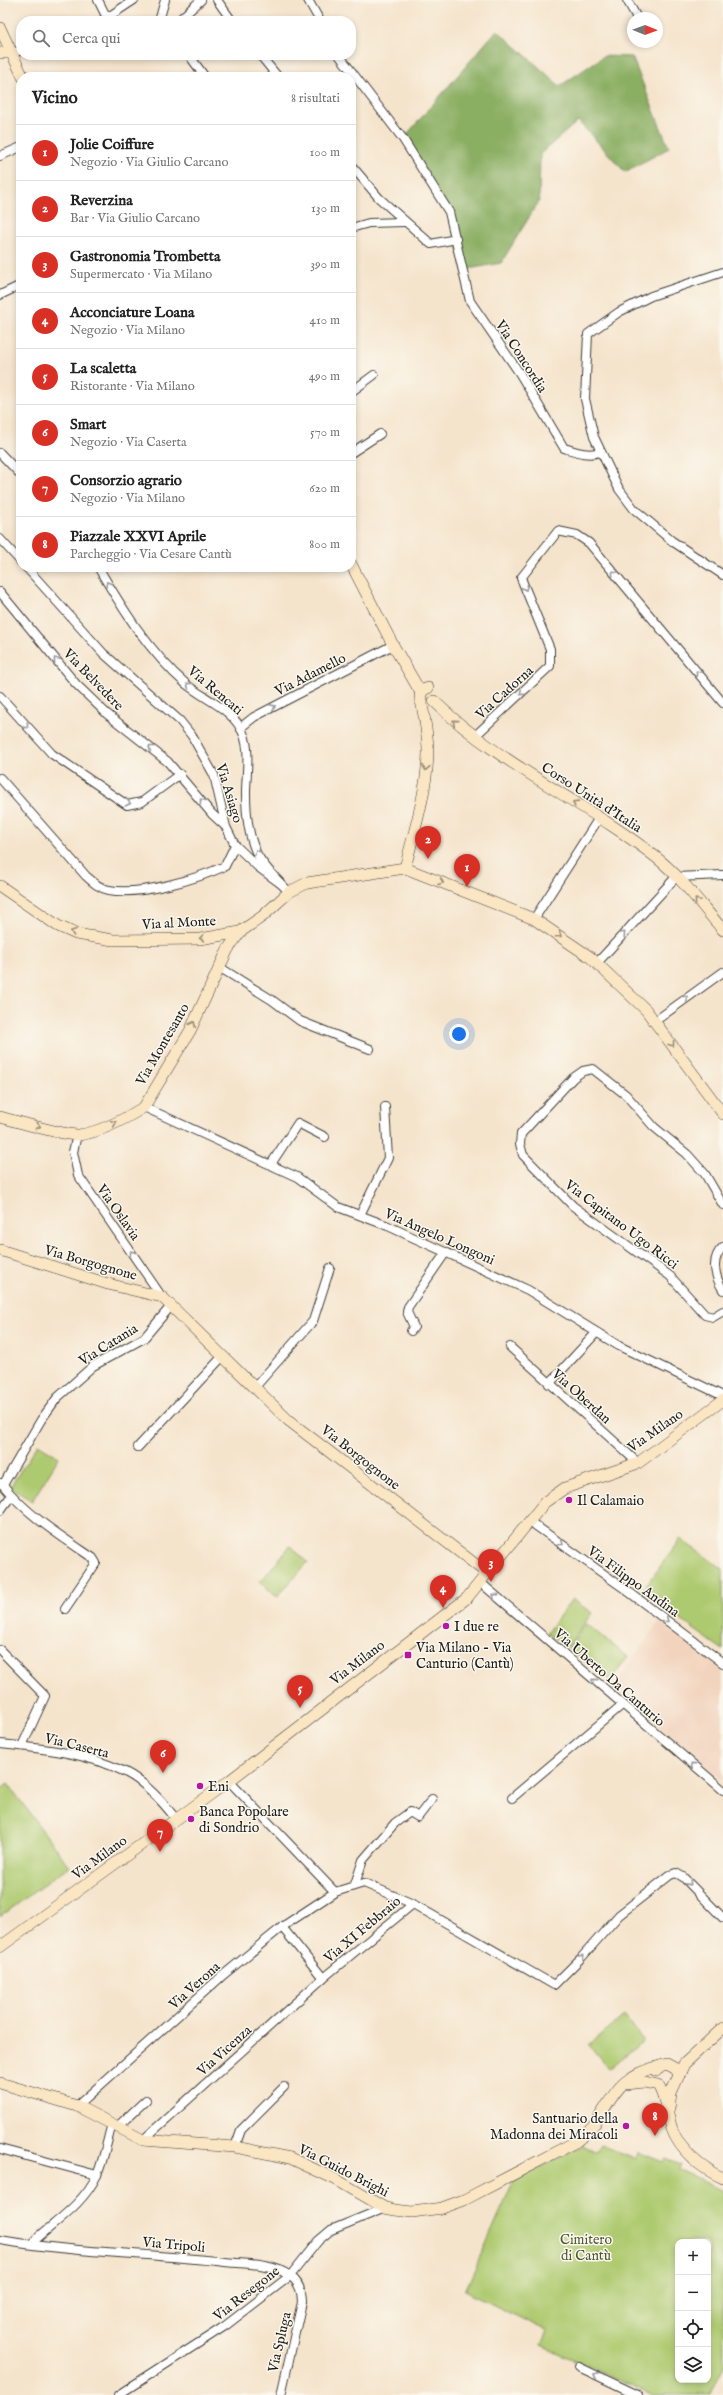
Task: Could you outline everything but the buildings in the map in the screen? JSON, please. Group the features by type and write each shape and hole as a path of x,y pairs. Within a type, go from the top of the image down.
{"main road":[{"path":"0,28 16,50"},
{"path":"0,53 16,51"},
{"path":"19,60 22,72"},
{"path":"355,572 393,646 426,696 428,760 405,868 534,919 597,963 627,990 655,1021 723,1114"},
{"name":"Corso Unità d'Italia","path":"426,696 456,723 658,859 723,930"},
{"name":"Via al Monte","path":"0,886 58,926 95,938 128,940 200,939 240,932 263,916 289,892 307,883 405,868"},
{"name":"Via Montesanto","path":"77,1135 97,1131 144,1107 190,1031 230,945 240,932"},
{"path":"221,935 229,940 230,945"},
{"path":"0,1117 77,1135"},
{"name":"Via Borgognone","path":"0,1250 108,1284 162,1297 288,1420 488,1574"},
{"name":"Via Milano","path":"0,1947 228,1781 467,1598 481,1583 545,1502 565,1488 638,1463 723,1400"},
{"path":"669,2117 670,2098 684,2064 694,2053 723,2028"},
{"name":"Via Guido Brighi","path":"0,2083 77,2106 143,2140 235,2147 290,2158 335,2179 385,2208 412,2212 442,2208 464,2200 570,2145 589,2133 619,2086 640,2072 662,2066 694,2053"},
{"path":"677,2080 672,2066 662,2066 655,2074 658,2085 665,2099 674,2133 685,2150 704,2168 723,2178"},
{"path":"619,2086 638,2082 658,2085 668,2089 677,2080"}],"street":[{"path":"98,0 104,16"},
{"path":"110,16 134,0"},
{"path":"160,16 165,0"},
{"path":"183,16 201,0"},
{"path":"217,0 228,16"},
{"path":"308,0 317,16"},
{"path":"627,0 633,12"},
{"path":"193,60 201,72"},
{"path":"264,60 274,72"},
{"name":"Via Concordia","path":"343,60 352,72"},
{"name":"Via Concordia","path":"356,77 404,139 449,212 470,301 520,374 564,448 581,453 592,454 601,452"},
{"path":"0,156 16,149"},
{"path":"356,171 379,198 431,244 456,239"},
{"path":"356,227 369,223 405,222"},
{"path":"723,272 651,296 619,312 588,334 585,399 594,437 619,489 634,509 672,541 723,575"},
{"path":"0,295 16,287"},
{"path":"356,388 374,375"},
{"path":"356,450 380,434"},
{"path":"0,453 16,470"},
{"name":"Via Cadorna","path":"475,736 550,666 550,649 521,578 558,531 577,534 589,543 723,703"},
{"path":"0,539 16,557"},
{"name":"Via Asiago","path":"0,778 86,876 97,886 110,890 158,886 204,876 225,866 235,845 226,827 214,775 192,736 180,721 103,653 30,572"},
{"name":"Via Rencati","path":"101,572 144,638 164,661 186,684 215,703 235,720 240,728 247,746 246,795 250,836 257,854 289,892"},
{"name":"Via Belvedere","path":"0,592 76,684 107,714 168,762 180,774 212,814 226,827"},
{"name":"Via Adamello","path":"240,728 254,717 393,646"},
{"path":"0,696 52,754 128,805 142,802 180,774"},
{"path":"534,919 599,818"},
{"path":"235,845 258,867 280,883"},
{"path":"597,963 676,877 723,875"},
{"path":"219,967 272,1000 300,1021 370,1049"},
{"path":"655,1021 723,972"},
{"name":"Via Capitano Ugo Ricci","path":"723,1205 705,1174 687,1154 654,1127 626,1095 593,1069 583,1071 573,1078 521,1134 520,1144 523,1155 573,1206 670,1276 705,1315 713,1317 723,1311"},
{"name":"Via Angelo Longoni","path":"144,1107 252,1158 271,1164 296,1177 338,1207 446,1252 528,1290 619,1346 723,1396"},
{"path":"360,1215 388,1158 385,1107"},
{"path":"271,1164 298,1123 325,1137"},
{"name":"Via Oslavia","path":"77,1135 73,1152 78,1175 162,1297"},
{"path":"723,1247 718,1251 715,1265 718,1281 723,1290"},
{"path":"411,1331 414,1328 407,1312 408,1307 446,1252"},
{"path":"255,1387 313,1321 330,1268"},
{"name":"Via Catania","path":"1,1484 41,1420 57,1398 93,1366 144,1338 171,1306"},
{"path":"549,1384 596,1333"},
{"name":"Via Oberdan","path":"510,1347 549,1384 638,1463"},
{"path":"138,1447 223,1356"},
{"path":"1,1484 11,1496 68,1541 93,1558 96,1563 93,1570 65,1609"},
{"path":"0,1511 11,1496"},
{"name":"Via Filippo Andina","path":"529,1521 723,1663"},
{"name":"Via Uberto Da Canturio","path":"481,1583 723,1790"},
{"path":"0,1650 45,1696 22,1746"},
{"path":"512,1798 622,1705"},
{"name":"Via Caserta","path":"0,1744 22,1746 87,1758 125,1772 159,1798 176,1819"},
{"path":"228,1781 335,1892 355,1884 363,1860 395,1823 410,1812 418,1817 432,1799"},
{"name":"Via XI Febbraio","path":"355,1884 364,1883 413,1904 554,1985 582,1957 619,1915 670,1875 676,1873 683,1877 723,1918"},
{"name":"Via Verona","path":"77,2106 222,1976 282,1927 335,1892"},
{"name":"Via XI Febbraio","path":"282,1927 323,1978 413,1904"},
{"name":"Via Vicenza","path":"143,2140 323,1978"},
{"path":"235,2147 242,2130 284,2087"},
{"path":"32,2244 75,2206 97,2175 114,2125 146,2100"},
{"path":"0,2149 97,2175"},
{"name":"Via Resegone","path":"118,2395 225,2326 290,2276 318,2241 331,2230 385,2208"},
{"name":"Via Tripoli","path":"0,2240 270,2267 290,2276"},
{"name":"Via Spluga","path":"281,2395 302,2294 300,2287 290,2276"},
{"path":"579,2367 638,2395"}],"shaded area":[{"path":"659,1622 723,1670 723,1781 613,1688"}],"green space":[{"path":"497,30 560,86 604,56 632,57 669,148 625,172 578,121 540,154 539,201 501,263 463,270 449,212 403,139"},
{"path":"38,1444 59,1457 32,1501 10,1487"},
{"path":"680,1539 723,1569 723,1650 642,1592"},
{"path":"290,1546 308,1562 277,1597 260,1582"},
{"path":"572,1599 592,1613 567,1647 547,1633"},
{"path":"586,1624 628,1657 610,1680 568,1648"},
{"path":"8,1784 69,1866 0,1917 0,1790"},
{"path":"624,2016 644,2040 609,2069 589,2045"},
{"name":"Cimitero di Cantù","path":"601,2145 635,2158 638,2152 663,2162 665,2158 680,2164 678,2170 723,2190 723,2366 710,2395 653,2395 541,2345 547,2331 465,2291 514,2181 583,2146 597,2152"}],"place":[{"name":"Reverzina","path":"428,859"},
{"name":"Jolie Coiffure","path":"467,887"},
{"name":"Il Calamaio","path":"569,1500"},
{"name":"Gastronomia Trombetta","path":"491,1582"},
{"name":"Acconciature Loana","path":"443,1608"},
{"name":"I due re","path":"446,1626"},
{"name":"Via Milano - Via Canturio (Cantù)","path":"408,1655"},
{"name":"La scaletta","path":"300,1708"},
{"name":"Smart","path":"163,1773"},
{"name":"Eni","path":"200,1786"},
{"name":"Banca Popolare di Sondrio","path":"191,1819"},
{"name":"Consorzio agrario","path":"160,1852"},
{"name":"Santuario della Madonna dei Miracoli","path":"626,2126"},
{"name":"Piazzale XXVI Aprile","path":"655,2136"}]}
